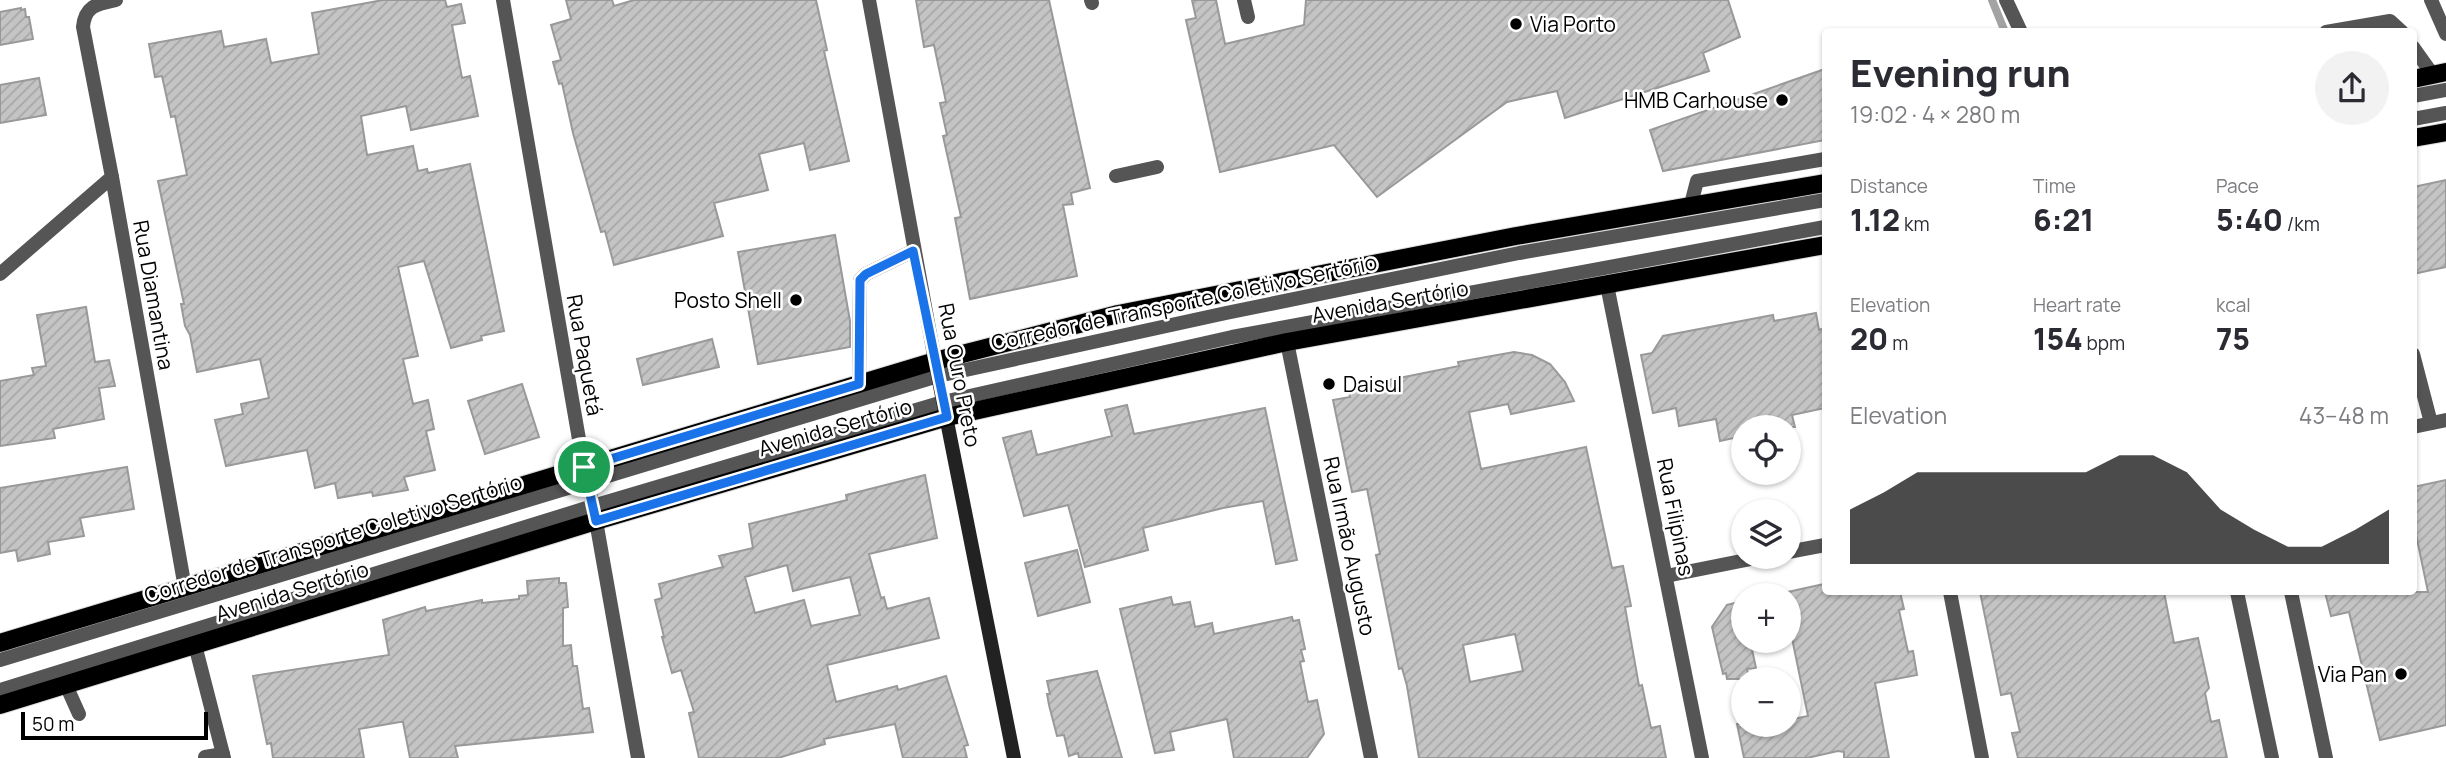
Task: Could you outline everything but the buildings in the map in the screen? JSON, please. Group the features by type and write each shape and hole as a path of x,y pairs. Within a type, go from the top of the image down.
{"main road":[{"path":"2417,78 2440,74"},
{"path":"2417,137 2446,132"},
{"name":"Avenida Sertório","path":"0,643 186,596 586,474 859,384 937,369 1118,314 1691,204 1822,183"},
{"name":"Avenida Sertório","path":"0,705 66,685 194,638 594,514 945,410 1287,342 1822,246"},
{"name":"Rua Ouro Preto","path":"937,369 1014,758"}],"street":[{"name":"Rua Diamantina","path":"116,0 86,11 83,27 186,596"},
{"name":"Rua Paquetá","path":"503,0 638,758"},
{"name":"Rua Ouro Preto","path":"869,0 913,251 937,369"},
{"path":"1244,0 1248,18"},
{"path":"2006,0 2019,28"},
{"path":"2436,4 2446,34"},
{"path":"2349,28 2390,21 2398,28"},
{"path":"2417,51 2440,74"},
{"path":"2417,95 2446,90"},
{"path":"2417,118 2446,113"},
{"path":"1691,204 1697,181 1822,160"},
{"path":"1116,176 1157,167"},
{"path":"0,274 112,177"},
{"name":"Corredor de Transporte Coletivo Sertório","path":"586,474 937,369 1519,253 1822,201"},
{"path":"945,410 1232,337 1822,229"},
{"path":"859,384 860,280 866,274 913,251"},
{"name":"Rua Filipinas","path":"1607,285 1702,758"},
{"name":"Rua Irmão Augusto","path":"1287,342 1371,758"},
{"path":"2417,364 2439,421 2417,426"},
{"path":"1801,550 1822,546"},
{"path":"1666,576 1731,563"},
{"path":"1951,595 1982,758"},
{"path":"2238,595 2272,758"},
{"path":"2292,595 2326,758"},
{"name":"Corredor de Transporte Coletivo Sertório","path":"0,660 186,596"},
{"path":"0,690 194,638 223,756 205,757"},
{"path":"66,685 79,714"}],"waterway":[{"path":"1992,0 2003,28"}],"place":[{"name":"Via Porto","path":"1516,24"},
{"name":"HMB Carhouse","path":"1782,100"},
{"name":"Posto Shell","path":"796,300"},
{"name":"Daisul","path":"1329,384"},
{"name":"Via Pan","path":"2401,674"}],"route":[{"path":"913,251 947,417 596,521 584,467 859,384 860,280 862,276 913,251"}]}
